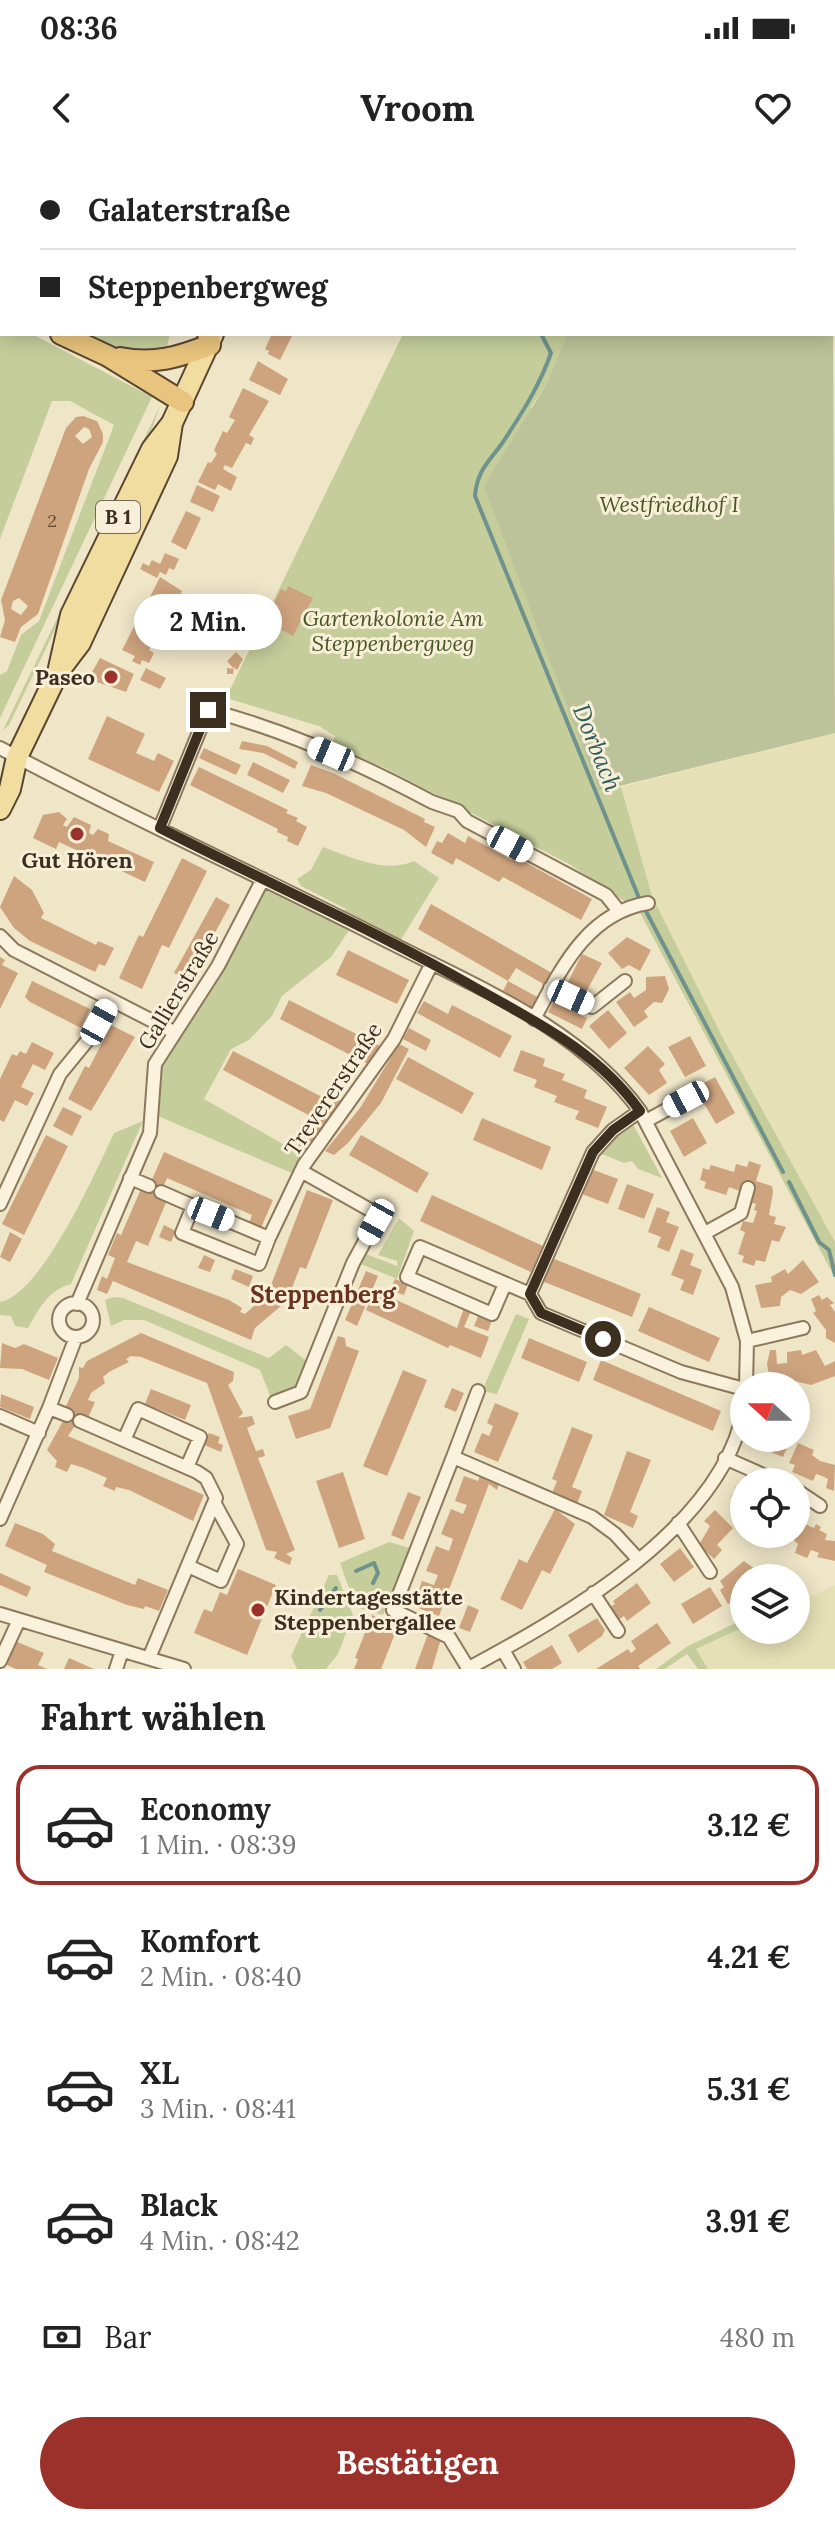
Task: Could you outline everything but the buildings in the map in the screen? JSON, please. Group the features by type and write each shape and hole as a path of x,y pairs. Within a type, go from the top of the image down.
{"highway":[{"path":"65,336 108,356 183,402"},
{"path":"108,356 161,361 214,337"}],"main road":[{"name":"B 1","path":"0,772 8,752 80,643 167,456 172,423 214,337"},
{"name":"B 1","path":"0,809 10,789 8,752"}],"street":[{"path":"160,828 208,710 244,719 311,745 432,802 444,804 467,821 625,908"},
{"path":"8,752 432,963 534,1019 591,1056 623,1088 643,1116 732,1287 747,1341 746,1372"},
{"name":"Gallierstraße","path":"76,1337 65,1333 59,1321 64,1309 77,1304 153,1126 155,1064 218,966 263,879"},
{"path":"534,1019 576,946 625,908 648,903"},
{"path":"0,936 14,950 174,1032"},
{"name":"Trevererstraße","path":"193,1206 182,1233 259,1264 301,1171 394,1039 432,963"},
{"path":"550,988 592,1007 625,981"},
{"path":"0,1204 60,1074 87,1041 111,1000"},
{"path":"530,1294 593,1152 613,1130 686,1099"},
{"path":"275,1402 301,1392 353,1263 379,1215 301,1171"},
{"path":"130,1178 269,1238"},
{"path":"705,1233 745,1214 748,1188"},
{"path":"505,1284 492,1314 407,1277 420,1247 530,1294 541,1313 695,1377 730,1385"},
{"path":"0,1519 39,1433 76,1337 88,1332 92,1319 87,1308 77,1304"},
{"path":"747,1341 803,1328"},
{"path":"478,1391 393,1610 449,1637 468,1668 503,1650 593,1593 638,1559 678,1523 714,1479 730,1445"},
{"path":"49,1408 67,1415"},
{"path":"124,1440 138,1409 200,1437 187,1467"},
{"path":"0,1416 39,1433"},
{"path":"80,1421 206,1478 215,1504 237,1544 221,1581 188,1566"},
{"path":"453,1457 592,1517 615,1534 638,1559"},
{"path":"725,1458 748,1468"},
{"path":"810,1499 820,1506"},
{"path":"149,1658 215,1504"},
{"path":"678,1523 710,1572"},
{"path":"593,1593 618,1631"},
{"path":"0,1614 18,1622 184,1669"},
{"path":"0,1661 18,1622"},
{"path":"503,1650 514,1669"},
{"path":"116,1669 122,1651"}],"shaded area":[{"path":"835,733 835,1242 724,1040 652,896 621,787"},
{"path":"835,1585 835,1669 708,1669 696,1649 730,1633 730,1644 810,1644 810,1597"}],"green space":[{"path":"0,336 36,336 152,397 0,718 0,675 7,671 21,635 39,621 114,425 70,401 52,401 0,539"},
{"path":"90,336 170,336 166,351 128,351"},
{"name":"Gartenkolonie Am Steppenbergweg","path":"402,336 566,336 547,383 531,407 599,791 621,787 652,896 724,1040 835,1242 835,1278 639,911 569,864 385,768 331,746 335,736 319,726 226,698"},
{"name":"Westfriedhof I","path":"566,336 833,336 835,733 599,791 484,486 547,383"},
{"path":"160,406 9,725 3,730"},
{"path":"323,847 380,865 403,865 414,861 439,878 397,946 354,923 331,957 282,996 272,1016 249,1040 231,1049 204,1099 309,1159 299,1176 153,1114 155,1064 263,879 340,915 346,909 301,886 297,879 311,870"},
{"path":"143,1121 71,1284 50,1296 28,1328 15,1326 11,1316 0,1315 0,1302 16,1294 50,1255 114,1133"},
{"path":"633,1124 662,1178 638,1169 632,1161 624,1163 602,1154 616,1137"},
{"path":"399,1218 414,1231 397,1279 361,1264 366,1254 397,1266 397,1261 378,1255"},
{"path":"114,1297 269,1358 286,1345 312,1365 301,1392 271,1398 260,1370 144,1320 124,1320 111,1326 105,1300"},
{"path":"516,1314 529,1319 497,1394 482,1391"},
{"path":"389,1542 410,1548 383,1615 356,1607 340,1563"},
{"path":"329,1575 337,1575 353,1615 338,1654 326,1669 297,1669 291,1656"},
{"path":"730,1626 730,1633 696,1649 708,1669 698,1669 687,1654 665,1669 656,1669 688,1646"}],"waterway":[{"name":"Dorbach","path":"542,336 551,353 547,365 524,410 481,473 475,496 639,898 783,1172"},
{"name":"Dorbach","path":"789,1182 819,1242 829,1250 835,1275"},
{"path":"356,1571 374,1563 378,1573 373,1583"},
{"path":"320,1610 336,1588"}],"place":[{"name":"Paseo","path":"111,677"},
{"name":"Gut Hören","path":"77,834"},
{"name":"Kindertagesstätte Steppenbergallee","path":"258,1610"}],"district":[{"name":"Steppenberg","path":"323,1295"}],"route":[{"path":"208,710 160,828 331,911 534,1019 591,1056 623,1088 640,1111 613,1130 593,1152 530,1294 541,1313 603,1339"}]}
